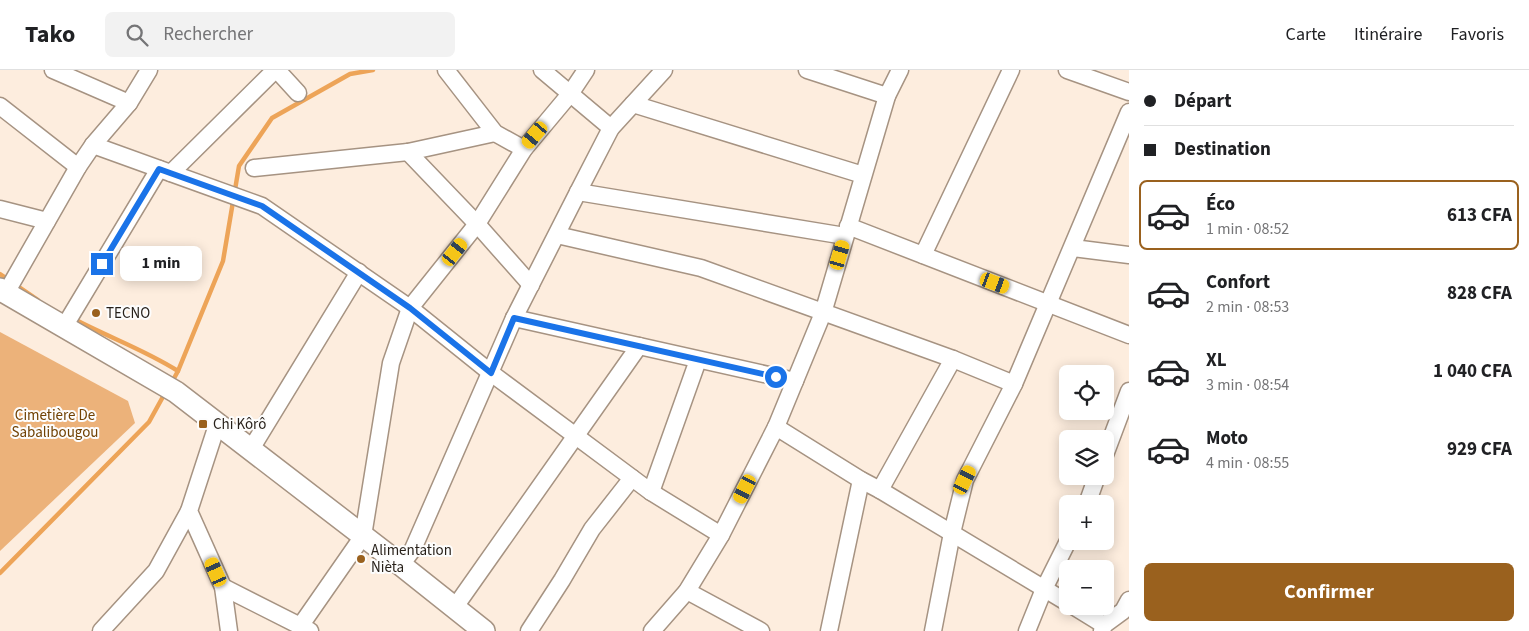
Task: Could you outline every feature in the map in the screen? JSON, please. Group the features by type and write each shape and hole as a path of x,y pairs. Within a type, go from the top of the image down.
{"main road":[{"path":"3,291 171,388 218,422 484,631"}],"street":[{"path":"53,70 129,103"},
{"path":"3,291 78,167 93,145 129,103 149,70"},
{"path":"64,327 165,171 276,70 298,93"},
{"path":"446,70 495,133 524,149"},
{"path":"542,70 612,128"},
{"path":"224,587 306,628 363,536 391,363 410,308 477,224 524,149 570,94 586,70"},
{"path":"401,565 414,549 514,318 612,128 664,70"},
{"path":"807,70 887,96"},
{"path":"652,631 687,590 721,535 776,427 824,313 887,96 900,70"},
{"path":"923,255 1011,70"},
{"path":"1068,70 1129,92"},
{"path":"634,104 864,174"},
{"path":"1,108 78,167"},
{"path":"933,631 952,533 965,480 1014,384 1129,112"},
{"path":"254,168 408,152 495,133"},
{"path":"93,145 262,206 410,308 491,373 651,492 721,535"},
{"path":"408,152 477,224 531,285"},
{"path":"578,192 847,231 923,255 1129,335"},
{"path":"0,209 47,221"},
{"path":"557,235 701,268 953,359 1014,384"},
{"path":"1073,248 1129,255"},
{"path":"251,449 359,272"},
{"path":"514,318 795,381"},
{"path":"455,607 639,346"},
{"path":"880,490 953,359"},
{"path":"651,492 698,360"},
{"path":"1114,431 1129,391"},
{"path":"102,631 156,571 189,510 218,422"},
{"path":"776,427 861,480 1059,597"},
{"path":"529,631 592,529 632,478"},
{"path":"829,631 861,480"},
{"path":"189,510 224,587 229,631"},
{"path":"1027,631 1044,588 1063,550"},
{"path":"687,590 761,631"},
{"path":"1085,615 1103,628 1127,608"}],"green space":[{"name":"Cimetière De Sabalibougou","path":"0,332 128,401 135,423 0,551"}],"waterway":[{"path":"172,382 223,261 239,166 272,118 350,74 373,70"},
{"path":"0,274 9,280"},
{"path":"16,285 38,300"},
{"path":"74,319 178,371"},
{"path":"0,573 149,422 165,393"}],"place":[{"name":"TECNO","path":"96,313"},
{"name":"Chi Kôrô","path":"203,424"},
{"name":"Alimentation Nièta","path":"361,559"}],"route":[{"path":"102,264 159,169 262,206 410,308 491,373 514,318 776,377"}]}
